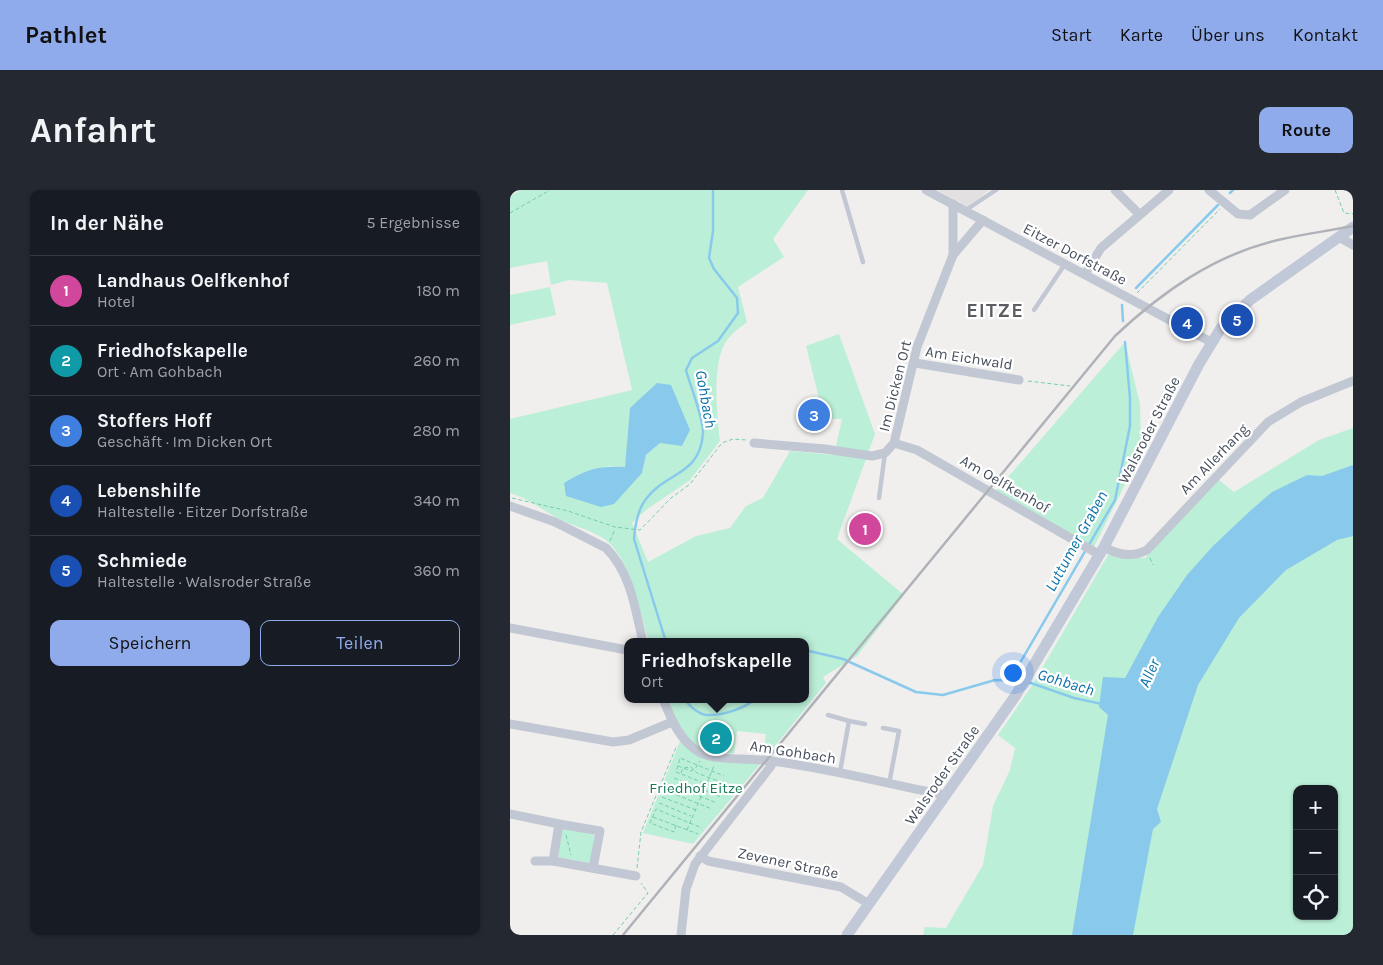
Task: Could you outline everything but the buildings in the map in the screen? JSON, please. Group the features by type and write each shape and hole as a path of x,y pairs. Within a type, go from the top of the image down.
{"main road":[{"name":"Walsroder Straße","path":"847,935 1033,668 1099,551 1211,342 1221,328 1250,300 1353,227"}],"street":[{"name":"Eitzer Dorfstraße","path":"926,190 1211,342"},
{"path":"1115,190 1139,214"},
{"path":"1085,274 1101,248 1139,214 1170,190"},
{"path":"1209,190 1238,214 1250,215 1285,190"},
{"name":"Im Dicken Ort","path":"952,204 953,255"},
{"name":"Im Dicken Ort","path":"754,443 825,448 863,456 884,453 894,443 915,363 917,347 953,255 983,220"},
{"path":"1340,236 1353,245"},
{"name":"Am Eichwald","path":"915,363 1019,380"},
{"name":"Am Allerhang","path":"1099,551 1137,555 1147,550 1268,422 1301,402 1353,381"},
{"name":"Am Oelfkenhof","path":"894,443 917,450 1082,545 1099,551"},
{"path":"510,506 555,522 606,548 621,566 631,590 642,638"},
{"path":"510,628 624,649"},
{"name":"Am Gohbach","path":"665,703 672,722 698,751 718,756 772,761 840,773 940,794 944,797"},
{"path":"510,724 613,742 629,740 672,722"},
{"path":"681,935 686,889 690,873 700,856 771,766 772,761"},
{"path":"510,814 600,831 593,868"},
{"path":"552,861 561,824"},
{"name":"Zevener Straße","path":"700,856 708,861 841,887 869,904"},
{"path":"535,861 552,861 636,876"}],"lane":[{"path":"842,190 863,262"},
{"path":"966,211 996,190"},
{"path":"1034,310 1065,264"},
{"path":"880,498 884,453"},
{"path":"828,715 865,724"},
{"path":"840,773 849,720"},
{"path":"884,728 899,731 889,784"}],"path":[{"path":"510,213 550,190"},
{"path":"1335,190 1344,213 1353,214"},
{"path":"1131,299 1226,204"},
{"path":"1019,380 1070,386"},
{"path":"510,506 531,500 615,527 638,530 671,498 690,484 722,442 741,438 754,443"},
{"path":"612,537 615,527"},
{"path":"1152,561 1153,565"},
{"path":"614,935 648,892 636,876 641,832 682,735"},
{"path":"687,830 718,756"},
{"path":"722,790 676,772 680,758 724,776"},
{"path":"678,765 687,771 695,769 701,760"},
{"path":"680,774 683,768 691,766 697,773 718,781"},
{"path":"674,778 721,797"},
{"path":"668,784 717,803"},
{"path":"664,790 712,809"},
{"path":"662,797 696,810"},
{"path":"660,803 693,817"},
{"path":"676,826 674,832 650,823 656,809 702,828"},
{"path":"650,810 655,812"},
{"path":"653,816 698,834"},
{"path":"561,824 574,865"}],"shaded area":[{"path":"937,190 989,190 968,207"}],"green space":[{"path":"521,190 808,190 773,239 784,257 738,287 747,322 727,340 719,362 716,389 720,441 690,480 646,510 632,523 648,562 696,536 730,528 746,506 763,498 790,451 834,455 842,419 824,419 806,346 839,334 875,434 837,539 904,595 857,656 823,677 826,683 763,758 766,734 737,731 734,754 706,751 683,736 669,703 809,703 809,638 648,638 633,586 620,557 612,546 598,535 563,521 529,501 510,493 510,419 632,390 607,283 569,280 551,285 547,261 510,268 510,196","holes":["690,430 660,443 646,455 642,473 604,466 625,467 628,453"]},
{"path":"550,287 556,315 510,325 510,295"},
{"path":"1125,342 1140,404 1141,452 1093,549 996,491"},
{"path":"1353,428 1353,935 923,935 925,927 946,928 983,865 993,806 1010,770 1015,748 998,735 1031,687 1108,555 1145,558 1219,480 1234,492 1319,440"},
{"name":"Friedhof Eitze","path":"681,739 693,750 762,762 693,844 643,833"},
{"path":"567,827 594,835 591,863 559,858 557,854 562,830"}],"water":[{"path":"657,383 671,385 690,430 682,446 660,443 646,455 642,473 614,504 601,507 566,496 564,483 580,474 593,469 625,467 630,408"},
{"name":"Aller","path":"1353,465 1353,536 1337,540 1286,570 1239,618 1198,685 1157,809 1161,822 1153,829 1133,935 1072,935 1108,715 1099,707 1103,677 1125,678 1158,617 1187,575 1213,546 1272,492 1307,475 1322,476"}],"waterway":[{"name":"Gohbach","path":"665,638 634,534 639,513 646,499 654,490 681,472 696,458 701,447 703,427 686,370 692,358 718,341 738,313 737,298 714,269 709,258 713,231 713,190"},
{"name":"Luttumer Graben","path":"1230,193 1233,190"},
{"name":"Luttumer Graben","path":"1136,288 1218,205"},
{"name":"Luttumer Graben","path":"1122,305 1123,321"},
{"name":"Luttumer Graben","path":"1010,680 1115,500 1130,426 1130,398 1125,342"},
{"name":"Gohbach","path":"809,651 843,659 916,692 943,695 995,680 1020,681"},
{"name":"Gohbach","path":"1028,682 1074,698 1102,704"},
{"name":"Gohbach","path":"688,703 700,713 706,715 725,713 750,703"}],"railway":[{"path":"623,935 1115,336 1170,290 1211,265 1232,255 1278,240 1353,226"}],"place":[{"name":"Schmiede","path":"1237,320"},
{"name":"Lebenshilfe","path":"1187,323"},
{"name":"Stoffers Hoff","path":"814,415"},
{"name":"Landhaus Oelfkenhof","path":"865,529"},
{"name":"Friedhofskapelle","path":"716,738"}],"district":[{"name":"EITZE","path":"995,310"}]}
